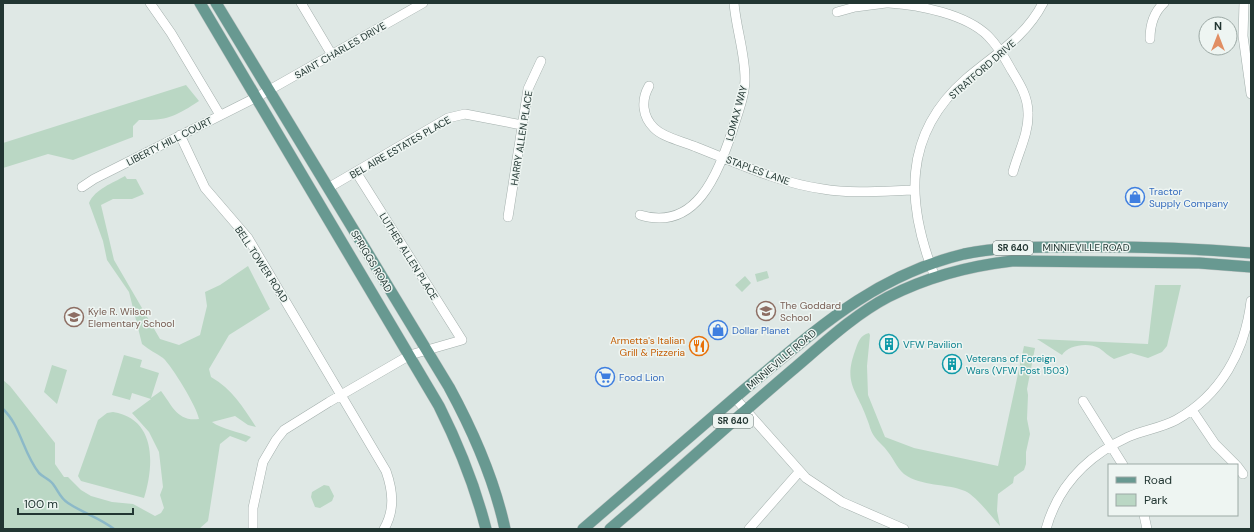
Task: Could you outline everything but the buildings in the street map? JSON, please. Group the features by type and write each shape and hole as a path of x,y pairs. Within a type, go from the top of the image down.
{"main road":[{"name":"SPRIGGS ROAD","path":"200,3 439,406 454,438 477,496 486,529"},
{"name":"SPRIGGS ROAD","path":"216,3 428,350 470,425 487,463 505,529"},
{"name":"MINNIEVILLE ROAD","path":"582,529 825,323 854,302 896,278 930,264 966,254 1011,248 1146,247 1251,253"},
{"name":"MINNIEVILLE ROAD","path":"610,529 688,463 746,410 859,316 888,298 935,277 987,264 1012,261 1191,263 1251,267"},
{"path":"493,482 512,529"}],"street":[{"path":"150,3 171,33 220,115"},
{"path":"301,3 332,55"},
{"name":"SAINT CHARLES DRIVE","path":"257,97 421,3"},
{"name":"LOMAX WAY","path":"640,215 653,219 664,219 682,213 690,208 708,187 722,157 740,107 745,80 744,59 734,3"},
{"path":"837,12 855,7 887,3 919,6 967,22 987,34 1001,52 1023,90 1028,112 1026,130 1013,172"},
{"name":"STRATFORD DRIVE","path":"935,277 919,227 914,190 919,153 924,137 936,111 966,79 1016,40 1030,24 1044,3"},
{"path":"1150,39 1152,21 1155,13 1164,3"},
{"path":"1244,3 1243,36 1251,94"},
{"name":"HARRY ALLEN PLACE","path":"508,217 522,125 531,80 541,60"},
{"name":"STAPLES LANE","path":"648,86 643,100 643,106 645,114 654,128 666,135 722,157 781,180 821,189 835,191 914,190"},
{"name":"LIBERTY HILL COURT","path":"82,187 94,179 257,97"},
{"name":"BEL AIRE ESTATES PLACE","path":"328,188 448,118 465,114 522,125"},
{"name":"BELL TOWER ROAD","path":"180,136 205,188 248,238 389,478 392,503 388,522 384,529"},
{"name":"LUTHER ALLEN PLACE","path":"356,172 462,340 428,350"},
{"path":"1046,529 1056,501 1076,472 1090,459 1128,437 1169,423 1192,410 1216,387 1236,358 1244,337 1251,301"},
{"path":"253,529 253,508 260,471 263,462 276,440 284,430 410,355 428,350"},
{"path":"735,398 799,472 820,490 842,502 890,521 904,529"},
{"path":"1083,401 1122,464"},
{"path":"1192,410 1215,444 1236,464"},
{"path":"1238,466 1243,474"},
{"path":"749,529 799,472"},
{"path":"1144,516 1147,529"}],"green space":[{"path":"186,85 199,101 171,116 157,120 139,120 133,126 133,137 73,160 48,154 3,168 3,143"},
{"path":"125,176 127,179 136,179 144,194 132,199 113,199 101,205 114,260 160,339 179,345 200,335 207,306 205,292 220,285 248,266 270,309 229,335 209,369 211,377 231,393 256,427 248,425 235,416 212,422 220,427 251,437 246,442 230,436 220,444 208,521 199,529 3,529 3,380 10,386 55,443 55,464 64,477 68,477 81,490 91,496 112,502 133,504 155,516 161,513 164,508 160,495 163,487 159,452 149,432 132,413 151,399 132,393 130,400 112,395 124,355 142,360 140,367 159,373 151,398 161,391 172,407 180,415 185,418 199,419 189,397 167,362 142,344 129,292 107,260 103,241 89,203 95,194 100,190"},
{"path":"767,271 769,278 757,282 755,274"},
{"path":"745,276 751,283 742,292 735,285"},
{"path":"1155,285 1181,285 1167,346 1162,352 1148,358 1131,353 1114,359 1099,348 1084,345 1073,347 1062,355 1037,339 1148,344"},
{"path":"869,333 867,366 868,395 885,437 914,448 998,466 1024,346 1035,348 1027,389 1027,419 1030,434 1026,452 1026,464 1024,470 1014,477 1013,483 998,494 997,511 1000,526 979,502 965,491 918,481 904,474 874,436 853,386 850,371 858,342 863,335"},
{"path":"52,365 67,370 57,404 44,392"},
{"path":"113,412 127,416 138,424 145,434 149,446 150,472 144,498 81,481 78,476 98,420 107,413"},
{"path":"324,485 329,486 334,496 332,501 320,508 315,507 311,497 312,492"}],"waterway":[{"path":"3,409 14,423 29,457 39,473 51,482 61,497 74,507 114,529"}],"place":[{"name":"Tractor Supply Company","path":"1135,197"},
{"name":"The Goddard School","path":"766,311"},
{"name":"Kyle R. Wilson Elementary School","path":"74,317"},
{"name":"Dollar Planet","path":"718,330"},
{"name":"VFW Pavilion","path":"889,344"},
{"name":"Armetta's Italian Grill & Pizzeria","path":"699,346"},
{"name":"Veterans of Foreign Wars (VFW Post 1503)","path":"952,364"},
{"name":"Food Lion","path":"605,377"}]}
